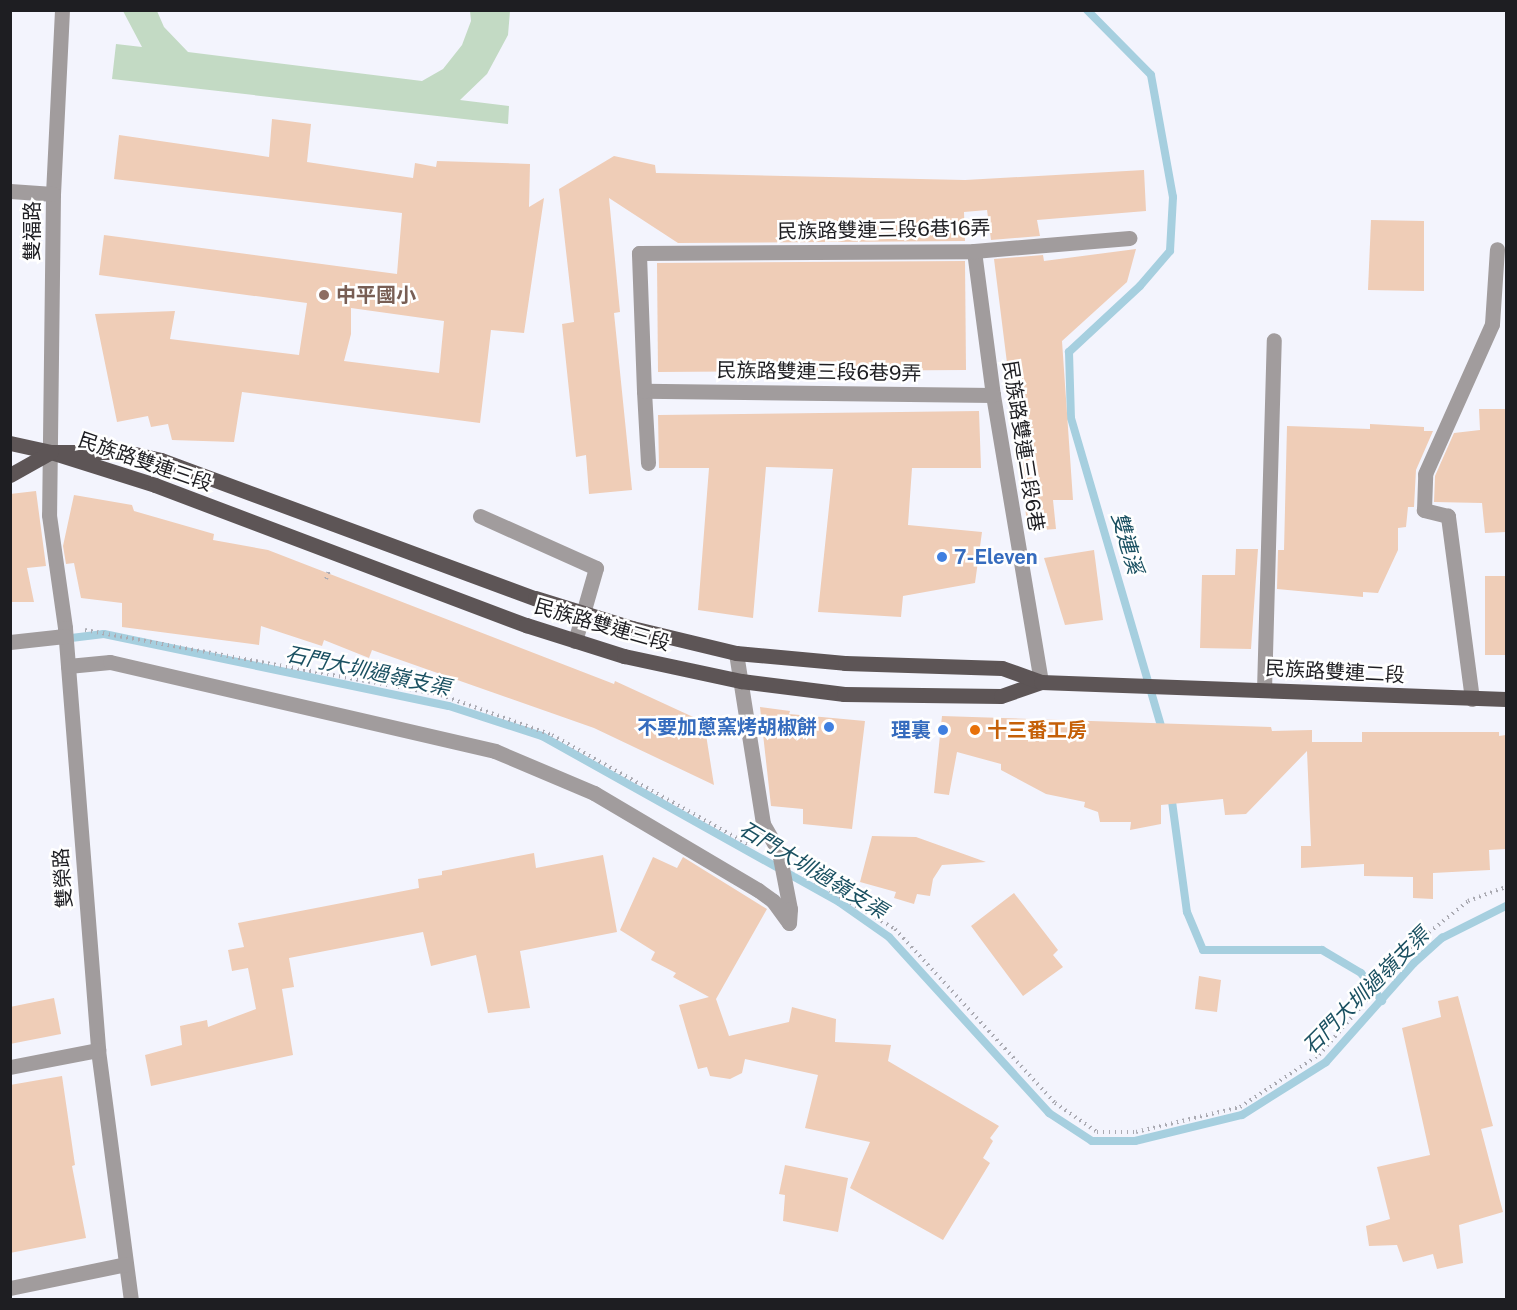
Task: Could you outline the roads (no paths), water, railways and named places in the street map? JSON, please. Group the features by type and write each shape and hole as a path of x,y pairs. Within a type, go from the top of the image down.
{"main road":[{"path":"10,443 51,452"},
{"path":"10,475 51,452"},
{"name":"民族路雙連三段","path":"51,452 126,452 161,460 583,613 736,653 845,663 1002,668 1041,682 1132,684"},
{"name":"民族路雙連三段","path":"51,452 155,485 575,641 624,656 741,681 844,694 1001,696 1041,682"},
{"name":"民族路雙連二段","path":"1132,684 1506,699"}],"street":[{"name":"雙福路","path":"51,452 52,194 62,10"},
{"path":"10,191 52,194"},
{"name":"民族路雙連三段6巷16弄","path":"644,391 639,253 974,251 1129,238"},
{"path":"1472,699 1448,516 1424,510 1425,474 1492,324 1497,249"},
{"name":"民族路雙連三段6巷","path":"974,251 993,395 1041,682"},
{"path":"1264,690 1274,340"},
{"path":"644,391 648,463"},
{"name":"民族路雙連三段6巷9弄","path":"644,391 993,395"},
{"name":"雙榮路","path":"51,452 49,515 68,666 98,1050 131,1299"},
{"path":"480,516 596,567 575,641"},
{"path":"10,642 65,636"},
{"path":"68,666 110,662 495,751 594,793 758,890 773,901 789,923 790,909 781,862 763,824 736,653"},
{"path":"10,1067 98,1050"},
{"path":"10,1288 126,1264"}],"waterway":[{"name":"雙連溪","path":"1087,10 1151,75 1173,197 1170,251 1140,286 1069,352 1071,418 1163,733"},
{"name":"石門大圳過嶺支渠","path":"63,639 104,634 449,706 542,736 839,902 889,937 1049,1113 1092,1141 1135,1141 1242,1115 1326,1062 1414,963 1442,938 1506,906"},
{"name":"雙連溪","path":"1171,794 1187,912 1203,950 1322,950 1361,973 1382,1001"}],"place":[{"name":"中平國小","path":"324,295"},
{"name":"7-Eleven","path":"942,557"},
{"name":"不要加蔥窯烤胡椒餅","path":"829,727"},
{"name":"理裏","path":"943,730"},
{"name":"十三番工房","path":"975,730"}]}
